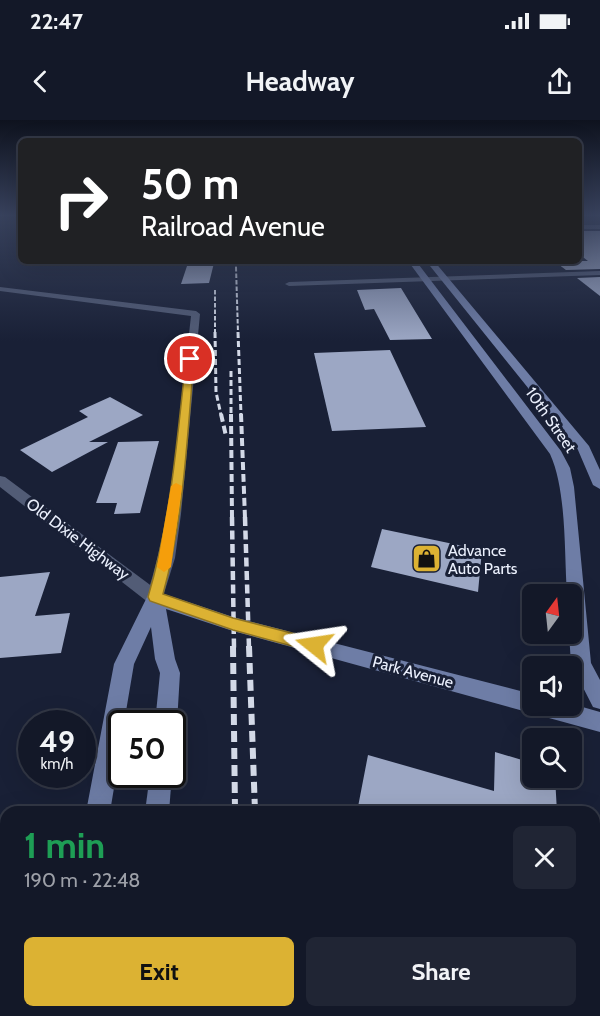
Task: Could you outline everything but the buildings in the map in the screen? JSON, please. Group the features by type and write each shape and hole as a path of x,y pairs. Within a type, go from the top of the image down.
{"main road":[{"name":"10th Street","path":"414,264 556,454 563,468 567,487 581,664 600,700"},
{"name":"10th Street","path":"432,264 584,448 600,485"},
{"name":"Park Avenue","path":"155,597 233,624 522,701"},
{"path":"155,597 165,659 170,673 167,710"},
{"path":"99,806 124,664 155,597"},
{"path":"578,716 600,722"},
{"path":"158,806 160,788"}],"street":[{"path":"289,284 600,273"},
{"path":"0,289 196,314 174,513 166,558 155,597"},
{"name":"Old Dixie Highway","path":"0,480 155,597"}],"railway":[{"path":"236,267 238,333"},
{"path":"215,290 215,332"},
{"path":"215,332 216,392 221,415"},
{"path":"238,332 241,415"},
{"path":"231,371 231,414"},
{"path":"221,414 226,436"},
{"path":"231,414 232,518"},
{"path":"241,414 245,518"},
{"path":"232,517 234,648"},
{"path":"245,517 249,648"},
{"path":"233,646 235,806"},
{"path":"249,646 255,806"}],"slow traffic":[{"path":"164,567 174,513 176,486"}],"place":[{"name":"Advance Auto Parts","path":"427,559"}],"route":[{"path":"190,359 174,513 166,558 155,597 233,624 314,645"}]}
